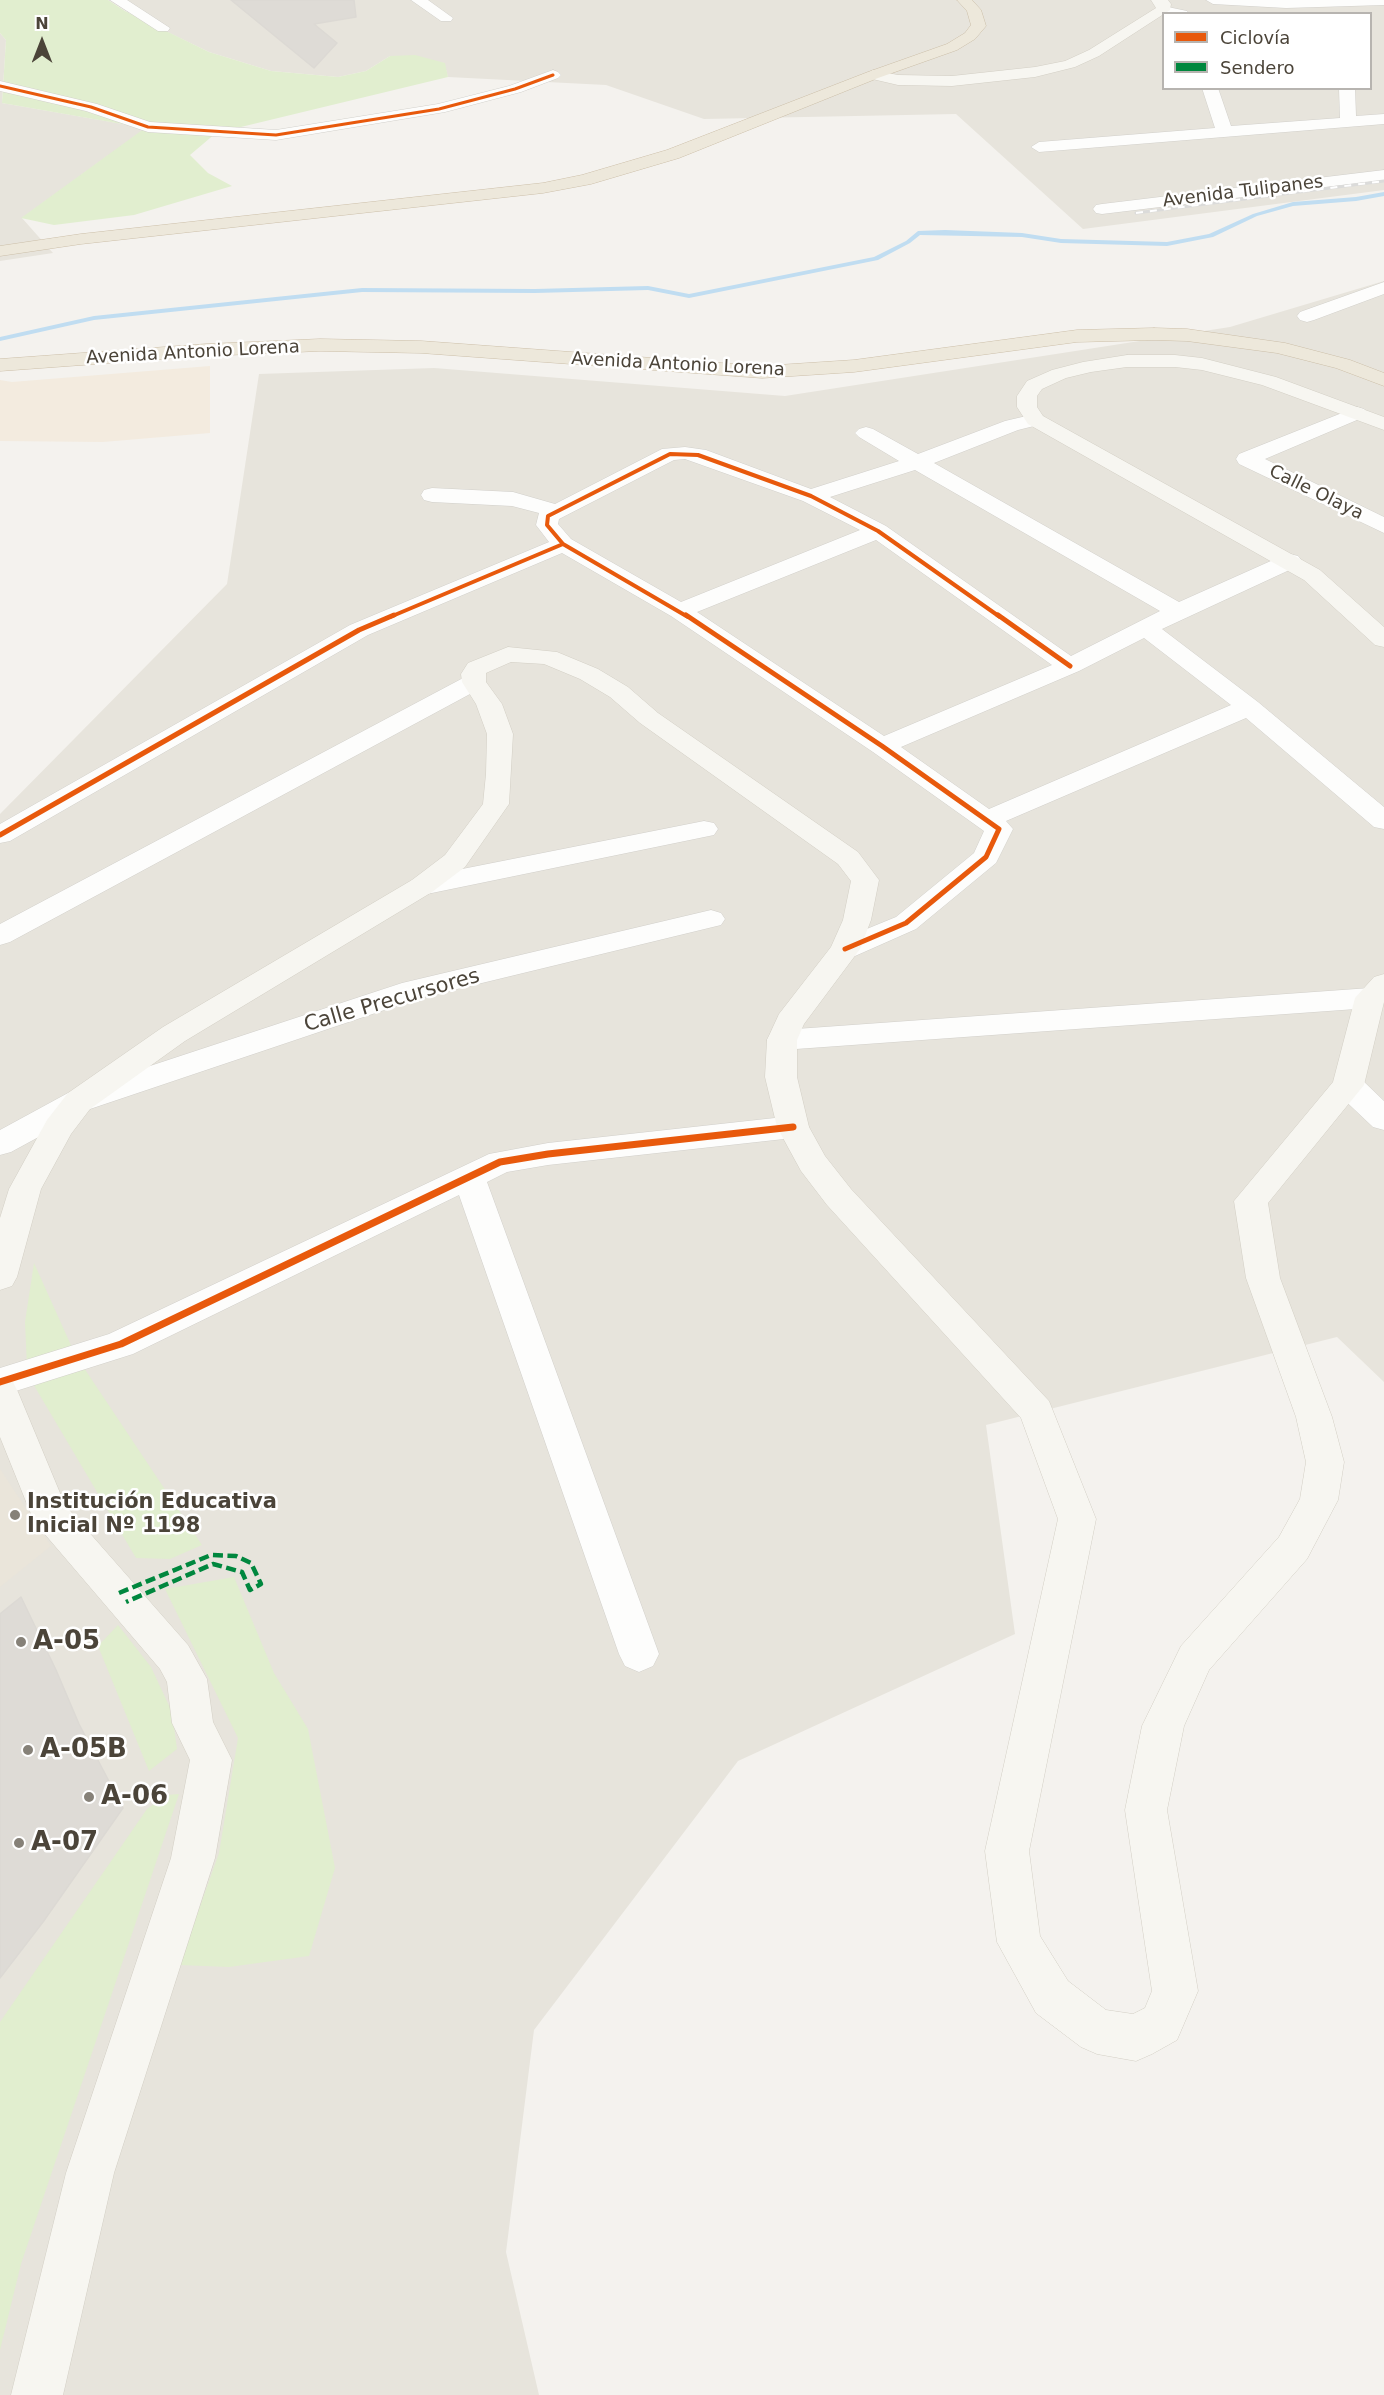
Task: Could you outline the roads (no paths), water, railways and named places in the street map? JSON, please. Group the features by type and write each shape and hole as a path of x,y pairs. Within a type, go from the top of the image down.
{"highway":[{"path":"0,251 81,239 491,195 568,184 673,154 873,75 933,55 970,36 979,26 978,19 964,0"},
{"name":"Avenida Antonio Lorena","path":"0,365 206,350 320,345 421,347 762,372 854,366 1066,337 1154,334 1187,335 1278,347 1333,361 1384,380"}],"main road":[{"path":"873,75 898,80 952,81 1035,72 1070,63 1094,53 1161,5"},
{"path":"1384,424 1269,381 1202,364 1153,360 1127,360 1059,374 1034,385 1027,396 1026,407 1035,420 1312,575 1384,640"},
{"path":"0,1277 25,1189 58,1128 79,1101 174,1034 422,886 455,861 496,804 500,774 500,734 489,704 474,682 473,674 477,668 508,654 548,657 589,674 619,692 649,718 848,858 865,880 857,920 845,949 821,977 790,1021 782,1040 781,1077 793,1126 812,1163 839,1197 1036,1412 1077,1519 1007,1851 1019,1942 1052,1997 1097,2031 1136,2038 1161,2024 1175,1991 1146,1810 1163,1726 1195,1658 1293,1548 1319,1500 1325,1461 1314,1417 1263,1278 1251,1201 1348,1084 1377,991"},
{"path":"0,1392 51,1514 174,1657 186,1679 194,1723 211,1760 193,1858 90,2173 37,2395"}],"street":[{"path":"117,0 163,28"},
{"path":"418,0 446,18"},
{"path":"1214,0 1288,6 1384,1"},
{"path":"1161,5 1177,12"},
{"path":"0,86 91,107 148,127 276,135 439,109 515,89 553,75"},
{"path":"1211,90 1225,132"},
{"path":"1347,90 1348,123"},
{"path":"1039,147 1384,119"},
{"name":"Avenida Tulipanes","path":"1102,209 1384,175"},
{"path":"1307,316 1384,288"},
{"name":"Calle Olaya","path":"1357,413 1247,459 1384,526"},
{"path":"811,496 916,462 1012,425 1035,420"},
{"path":"866,433 1178,611"},
{"path":"845,949 906,923 986,857 999,829 882,746 679,611 563,544 547,525 548,516 670,454 685,453 811,496 878,531 1070,666"},
{"path":"432,495 513,499 556,512"},
{"path":"679,611 878,531"},
{"path":"0,835 359,630 563,544"},
{"path":"882,746 1070,666 1178,611 1290,561"},
{"path":"1146,628 1249,707 1384,821"},
{"path":"0,936 474,682"},
{"path":"986,819 1249,707"},
{"path":"422,886 704,830"},
{"name":"Calle Precursores","path":"2,1139 79,1101 413,990 711,920"},
{"path":"782,1040 1377,991"},
{"path":"1348,1084 1384,1119"},
{"path":"0,1382 121,1344 500,1162 548,1154 793,1126"},
{"path":"469,1176 639,1654"}],"waterway":[{"path":"0,339 94,318 362,290 535,291 648,288 689,296 876,259 908,242 918,233 1022,235 1061,241 1167,244 1211,236 1255,215 1293,204 1356,199 1384,194"}],"railway":[{"path":"1136,213 1384,181"}],"place":[{"name":"Institución Educativa Inicial Nº 1198","path":"15,1515"},
{"name":"A-05","path":"21,1642"},
{"name":"A-05B","path":"28,1750"},
{"name":"A-06","path":"89,1797"},
{"name":"A-07","path":"19,1843"}]}
